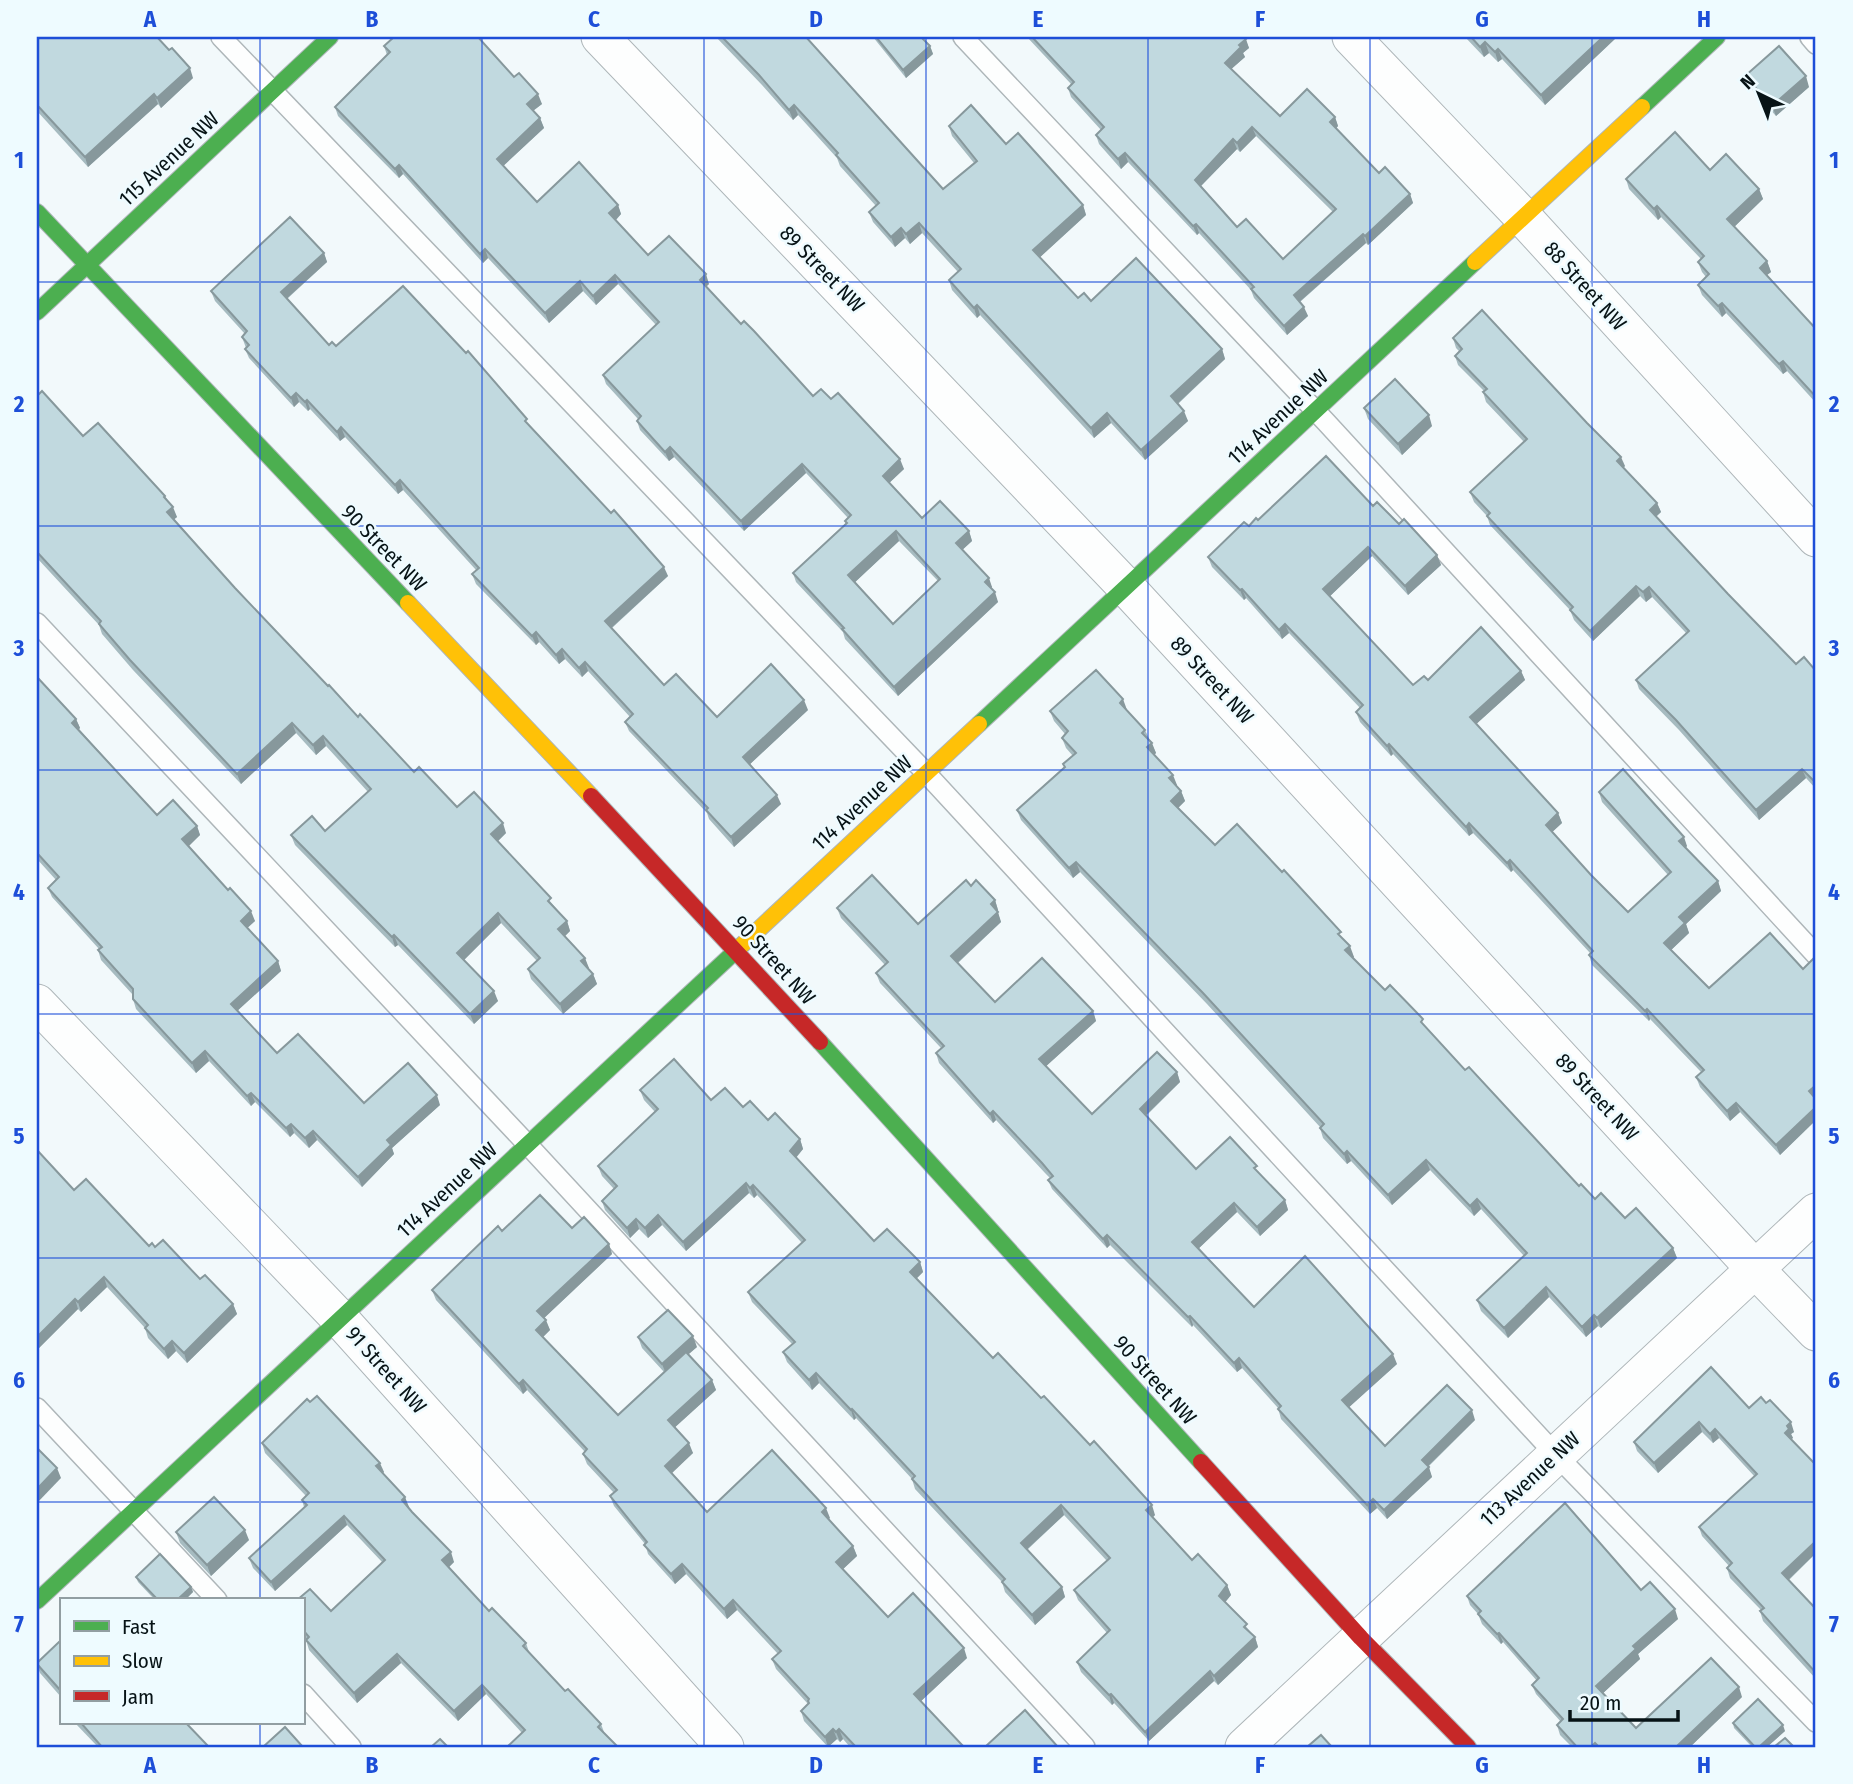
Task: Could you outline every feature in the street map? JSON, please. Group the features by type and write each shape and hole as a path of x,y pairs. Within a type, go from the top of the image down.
{"street":[{"name":"115 Avenue NW","path":"37,312 330,37"},
{"name":"89 Street NW","path":"600,37 1126,587 1816,1332"},
{"name":"88 Street NW","path":"1351,37 1523,217 1816,538"},
{"name":"114 Avenue NW","path":"37,1601 1717,37"},
{"name":"90 Street NW","path":"37,212 736,949 1361,1638 1468,1747"},
{"name":"91 Street NW","path":"37,1003 340,1319 725,1747"},
{"name":"113 Avenue NW","path":"1244,1747 1816,1212"}],"lane":[{"path":"222,37 926,773 1556,1455 1816,1722"},
{"path":"963,37 1315,411 1816,955"},
{"path":"1810,37 1816,44"},
{"path":"37,623 527,1144 1085,1747"},
{"path":"37,1408 215,1598"},
{"path":"304,1695 351,1747"}],"building":[{"path":"37,37 157,37 169,50 172,48 190,68 157,98 154,94 85,157 37,105"},
{"path":"394,37 478,37 514,77 519,73 538,94 527,104 540,118 497,159 537,202 579,162 618,205 609,213 648,255 669,236 706,274 700,280 741,324 744,321 754,331 813,396 821,389 831,399 838,393 900,459 883,476 922,518 940,501 969,531 956,543 989,578 985,582 995,592 894,687 793,573 847,523 845,521 851,515 802,464 741,521 670,447 665,452 637,421 641,416 603,375 659,322 615,275 593,296 580,281 545,313 485,249 480,254 399,165 395,169 335,107 390,52 384,46","holes":["896,531 940,579 893,624 848,575"]},
{"path":"722,37 806,37 943,189 977,161 949,126 971,105 1006,144 1018,133 1083,205 1033,250 1078,298 1084,293 1091,301 1136,258 1222,349 1171,396 1184,411 1141,450 1107,413 1091,428 977,305 974,308 949,280 961,269 919,223 906,234 901,228 891,237 869,212 879,203 836,155 838,153 794,105 789,110"},
{"path":"876,37 921,37 930,46 903,70"},
{"path":"1032,37 1244,37 1246,39 1239,45 1241,47 1225,63 1280,116 1307,89 1335,117 1330,122 1379,173 1385,167 1410,194 1365,236 1363,234 1294,295 1304,307 1284,326 1251,289 1254,287 1196,224 1193,226 1125,153 1118,159 1096,135 1104,127 1068,88 1074,82","holes":["1252,127 1336,209 1283,259 1246,219 1237,227 1195,180 1233,139 1237,143"]},
{"path":"1471,37 1603,37 1541,95 1498,49 1495,52 1485,42 1480,47"},
{"path":"1779,46 1806,76 1772,106 1745,76"},
{"path":"1675,132 1710,170 1726,154 1759,189 1727,219 1767,261 1760,268 1816,329 1816,397 1783,361 1779,364 1722,303 1718,306 1698,285 1709,274 1698,262 1704,256 1657,206 1654,209 1626,179"},
{"path":"290,217 324,253 281,292 329,345 332,342 336,346 403,286 466,353 468,351 527,419 525,421 611,513 614,510 664,567 605,621 664,685 676,674 717,717 771,664 804,700 743,757 777,795 731,837 706,810 708,808 625,722 633,714 585,662 579,668 562,649 556,655 536,632 532,636 472,574 479,568 400,480 395,485 341,427 337,432 307,400 305,402 296,393 291,398 245,349 249,345 242,337 247,331 211,291"},
{"path":"1482,310 1621,457 1617,461 1657,503 1650,510 1796,664 1804,657 1816,671 1816,783 1802,769 1756,810 1676,720 1636,680 1689,631 1649,587 1643,592 1636,586 1590,631 1570,610 1573,607 1487,516 1490,513 1470,492 1527,439 1483,392 1487,389 1455,356 1462,349 1453,338"},
{"path":"1395,379 1429,415 1398,444 1364,408"},
{"path":"42,391 83,436 98,423 165,496 173,507 167,512 235,588 414,772 419,767 457,807 474,792 503,823 491,834 551,898 548,901 567,921 558,929 585,958 581,961 593,974 560,1004 528,969 540,958 498,913 457,953 494,991 470,1014 394,935 392,937 291,835 312,816 325,831 371,789 323,736 313,745 292,723 237,774 130,660 99,624 101,621 37,552 37,396"},
{"path":"1326,456 1373,506 1377,502 1399,524 1404,519 1437,555 1405,586 1368,547 1323,589 1413,685 1424,676 1428,680 1481,627 1521,671 1470,717 1558,813 1546,825 1591,875 1628,912 1671,872 1599,792 1623,769 1684,837 1679,841 1718,881 1679,917 1685,923 1664,943 1709,988 1770,933 1803,969 1815,957 1816,1085 1809,1091 1816,1099 1816,1107 1776,1145 1736,1103 1727,1111 1696,1077 1704,1070 1647,1009 1645,1011 1589,955 1593,951 1510,860 1507,863 1469,823 1466,827 1356,712 1363,705 1285,624 1279,630 1208,557 1244,522 1249,526 1256,518 1258,520"},
{"path":"1096,670 1123,699 1120,703 1145,730 1142,733 1152,743 1147,747 1173,775 1169,778 1181,791 1171,801 1215,845 1237,824 1341,932 1338,934 1350,946 1345,950 1385,990 1390,985 1423,1019 1421,1022 1465,1070 1469,1067 1579,1186 1581,1184 1595,1199 1601,1193 1625,1218 1636,1208 1673,1248 1597,1318 1594,1315 1582,1327 1546,1287 1504,1328 1477,1300 1527,1253 1477,1199 1470,1206 1426,1160 1388,1195 1347,1151 1344,1154 1320,1128 1324,1124 1203,993 1076,862 1069,868 1017,810 1065,767 1063,764 1076,753 1062,738 1068,731 1050,711"},
{"path":"37,677 76,719 72,723 157,815 173,800 197,826 182,839 251,911 241,921 278,961 231,1004 277,1053 298,1034 364,1103 408,1063 437,1095 387,1140 391,1145 358,1177 313,1131 305,1138 291,1124 286,1128 251,1093 247,1096 205,1051 192,1063 133,999 133,989 98,950 102,947 48,888 59,877 37,853"},
{"path":"872,875 918,924 966,880 971,886 976,880 995,900 991,904 998,912 951,956 995,1002 1042,958 1093,1011 1039,1059 1092,1114 1157,1052 1177,1072 1140,1109 1196,1169 1230,1137 1257,1166 1254,1168 1285,1200 1257,1227 1234,1203 1192,1242 1254,1307 1305,1256 1393,1354 1342,1400 1385,1446 1447,1385 1472,1410 1422,1460 1429,1467 1384,1510 1373,1499 1367,1505 1278,1409 1281,1406 1239,1358 1234,1363 1107,1235 1103,1239 1048,1180 1053,1176 1042,1163 993,1111 990,1114 936,1053 944,1046 876,973 888,962 837,908"},
{"path":"674,1059 711,1100 725,1088 743,1107 750,1101 768,1120 775,1113 800,1139 790,1151 874,1241 887,1229 920,1262 910,1272 993,1358 998,1353 1041,1398 1044,1396 1090,1445 1094,1441 1152,1505 1146,1510 1192,1560 1198,1554 1227,1585 1219,1596 1247,1624 1244,1627 1255,1637 1214,1676 1210,1671 1145,1732 1077,1662 1110,1630 1074,1590 1110,1558 1061,1505 1021,1543 1062,1587 1032,1615 1002,1582 1005,1579 912,1479 915,1476 852,1409 816,1373 809,1380 783,1352 795,1342 748,1292 805,1240 753,1185 750,1188 746,1183 683,1242 658,1215 645,1228 636,1219 627,1228 602,1201 617,1186 598,1166 658,1109 640,1090"},
{"path":"37,1150 74,1190 86,1179 149,1246 152,1243 155,1247 163,1240 200,1279 205,1275 233,1304 184,1353 172,1341 164,1349 145,1328 148,1325 104,1277 78,1302 75,1299 37,1337"},
{"path":"540,1195 572,1228 584,1217 609,1244 537,1311 546,1320 536,1330 618,1415 686,1352 712,1380 668,1420 689,1443 665,1466 707,1512 772,1450 826,1508 822,1512 853,1546 836,1562 888,1617 913,1593 964,1648 914,1694 964,1747 856,1747 839,1729 836,1732 833,1729 825,1737 801,1711 809,1703 809,1699 772,1659 781,1651 733,1600 724,1609 682,1564 671,1574 644,1545 647,1542 610,1496 617,1490 583,1454 587,1449 523,1380 519,1384 432,1290 498,1226 502,1231"},
{"path":"668,1310 693,1336 662,1364 638,1337"},
{"path":"1711,1367 1749,1408 1761,1397 1766,1403 1770,1400 1791,1422 1785,1433 1816,1465 1816,1541 1782,1573 1816,1609 1816,1673 1760,1611 1764,1608 1727,1568 1732,1563 1699,1527 1757,1474 1715,1429 1710,1434 1699,1422 1654,1463 1634,1442"},
{"path":"317,1396 380,1463 376,1466 405,1497 402,1500 451,1552 442,1560 489,1611 492,1608 526,1643 523,1646 565,1691 568,1689 601,1724 598,1727 618,1747 507,1747 525,1730 482,1685 454,1711 397,1654 354,1693 306,1640 309,1637 304,1631 304,1598 299,1598 310,1589 331,1611 385,1560 344,1516 271,1582 249,1558 307,1505 302,1500 309,1493 262,1443 307,1399 310,1402"},
{"path":"37,1448 57,1468 37,1489"},
{"path":"214,1497 245,1530 207,1565 176,1532"},
{"path":"1565,1503 1641,1590 1650,1582 1675,1609 1633,1646 1636,1649 1596,1686 1636,1728 1711,1658 1739,1687 1676,1747 1599,1747 1595,1743 1591,1747 1577,1747 1557,1725 1563,1719 1532,1685 1539,1678 1478,1614 1481,1611 1467,1596"},
{"path":"160,1554 191,1587 179,1598 156,1598 136,1577"},
{"path":"60,1641 60,1690 37,1664"},
{"path":"1758,1699 1783,1725 1759,1747 1755,1747 1733,1723"},
{"path":"1025,1710 1058,1747 985,1747"},
{"path":"82,1724 187,1724 209,1747 102,1747"},
{"path":"285,1727 303,1747 263,1747"},
{"path":"1321,1735 1332,1747 1307,1747"},
{"path":"1785,1738 1794,1747 1774,1747"},
{"path":"440,1739 448,1747 431,1747"}],"traffic: fast":[{"path":"37,312 330,37"},
{"path":"1642,107 1717,37"},
{"path":"37,212 408,603"},
{"path":"979,724 1475,262"},
{"path":"37,1601 741,946"},
{"path":"820,1042 1201,1462"}],"traffic: slow":[{"path":"1475,262 1642,107"},
{"path":"408,603 591,796"},
{"path":"741,946 979,724"}],"traffic: jam":[{"path":"591,796 820,1042"},
{"path":"1201,1462 1361,1638 1468,1747"}]}
